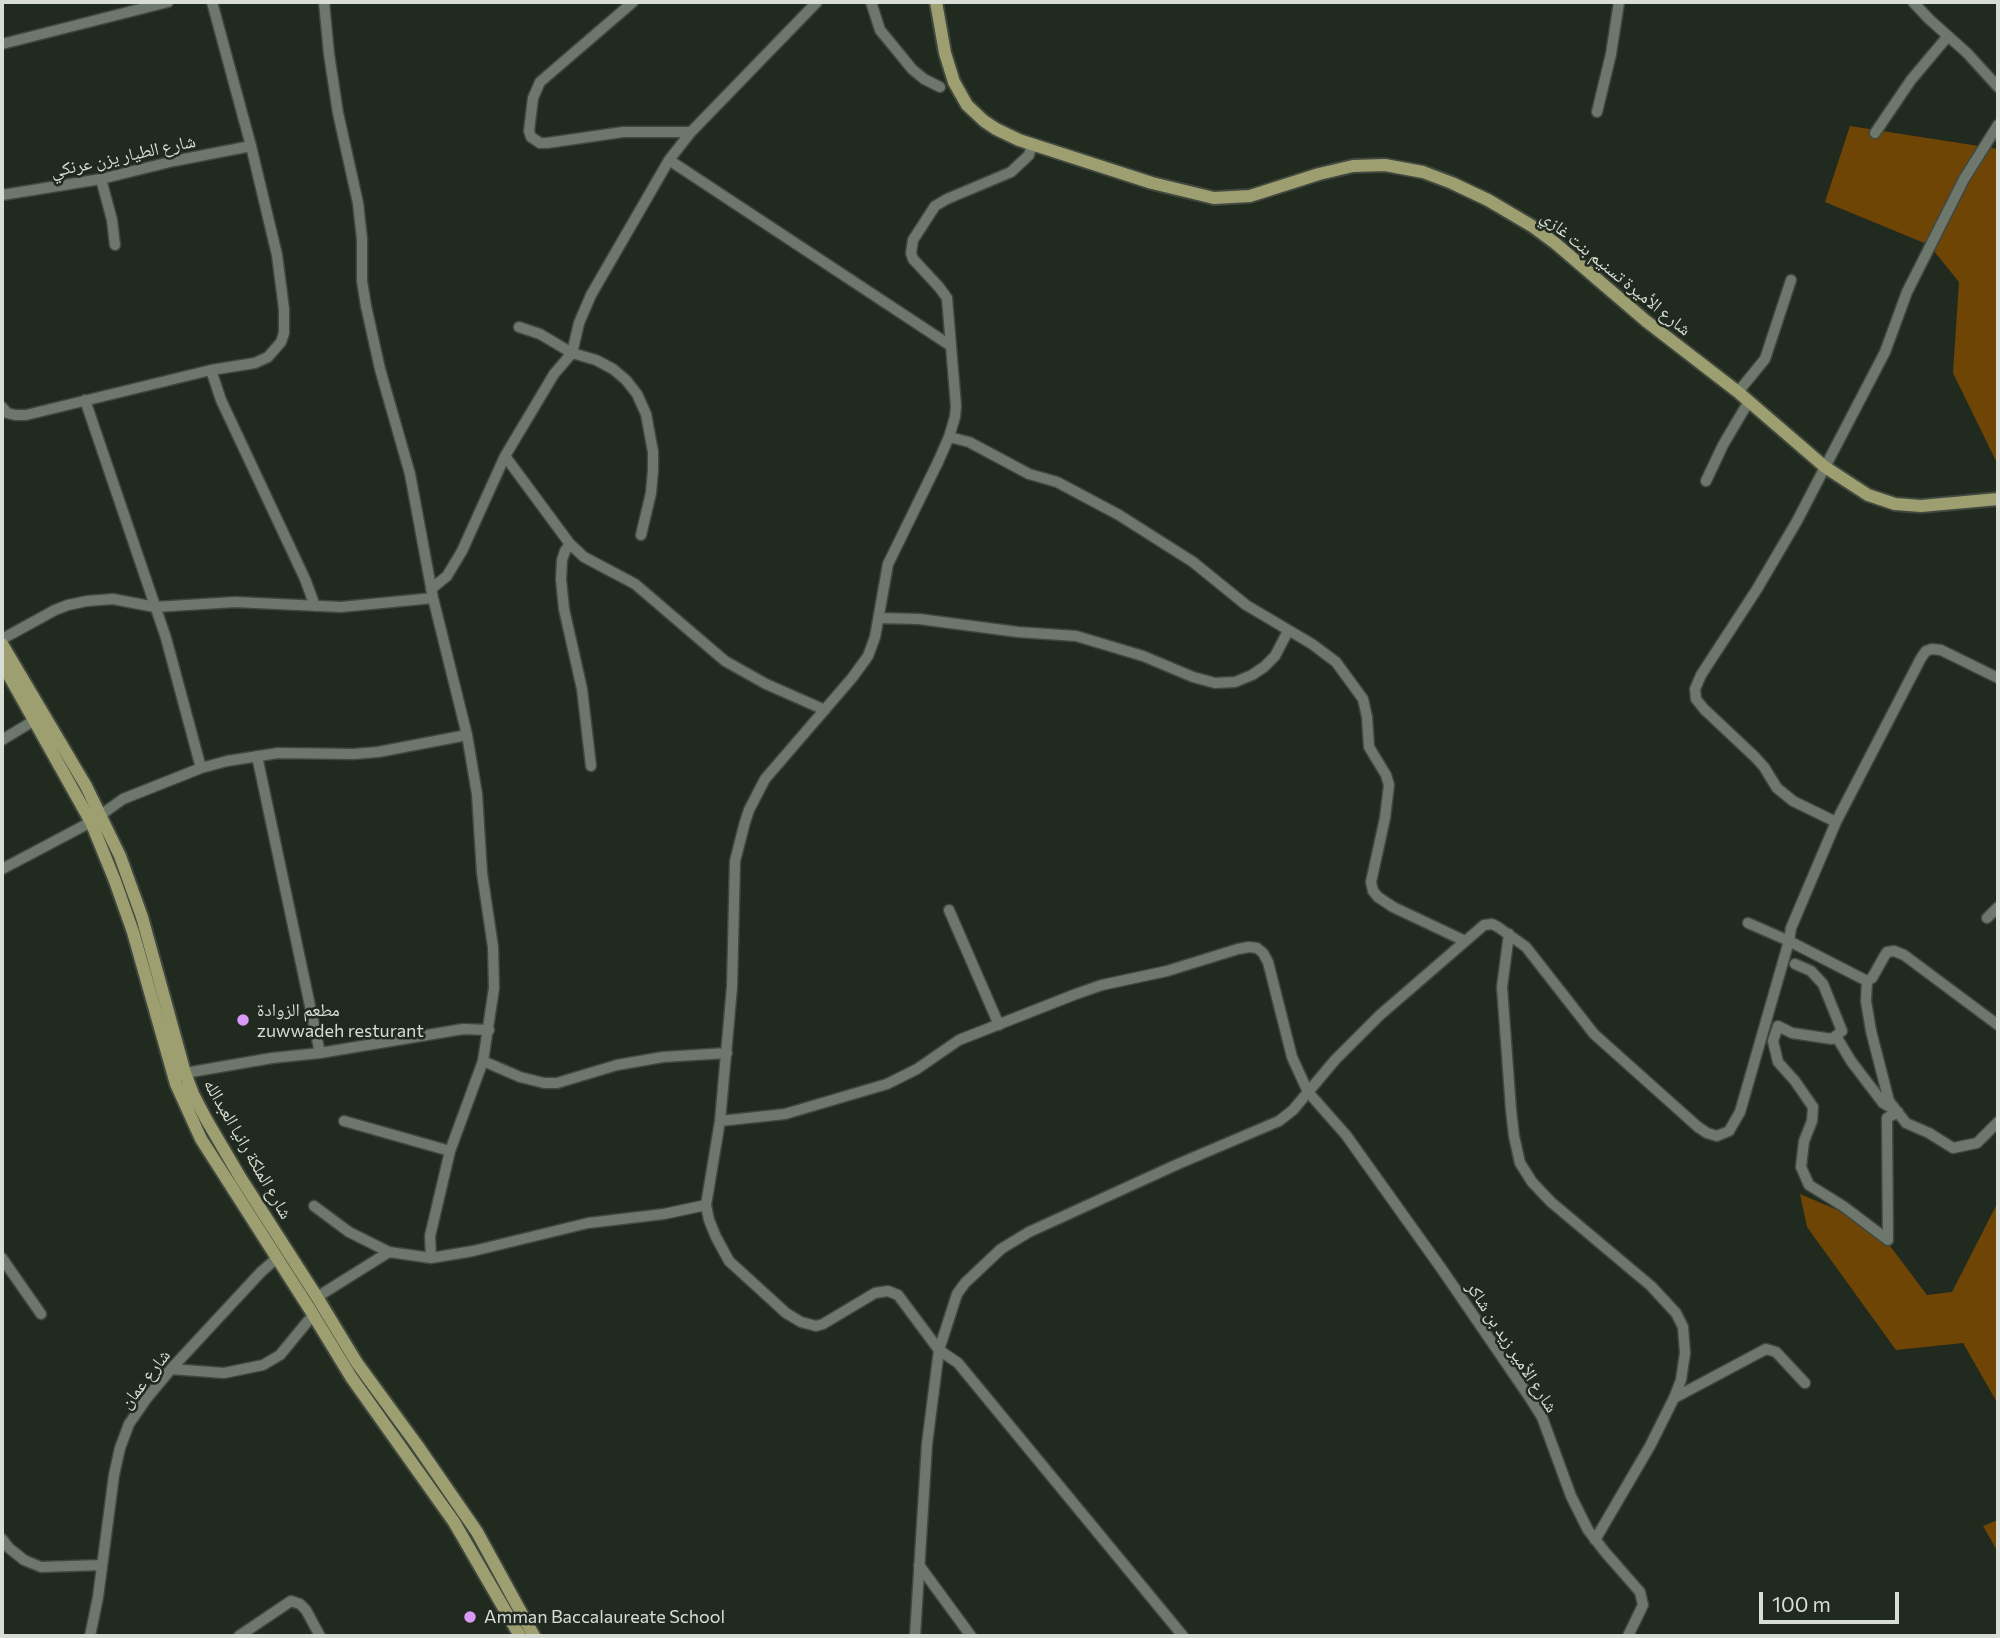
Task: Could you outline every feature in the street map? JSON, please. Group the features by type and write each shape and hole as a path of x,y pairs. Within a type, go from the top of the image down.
{"main road":[{"name":"شارع الأميرة تسنيم بنت غازي","path":"936,3 944,53 961,96 975,113 996,129 1032,144 1162,186 1214,198 1250,195 1346,167 1385,165 1423,172 1488,200 1532,226 1646,321 1738,391 1846,483 1868,495 1895,504 1921,506 1998,499"},
{"name":"شارع الملكة رانيا العبدالله","path":"2,642 86,786 133,932 169,1060 184,1105 201,1139 345,1369 454,1522 520,1636"},
{"name":"شارع الملكة رانيا العبدالله","path":"2,663 120,856 142,916 193,1094 240,1177 356,1363 418,1445 477,1532 534,1636"}],"street":[{"path":"2,44 168,2"},
{"path":"2,407 7,413 26,415 211,370 255,363 268,357 276,349 284,333 284,309 277,255 212,2"},
{"path":"324,2 338,113 358,203 366,306 380,369 410,474 432,594 467,734 477,794 482,873 493,947 494,988 483,1061 450,1151 430,1237 431,1258"},
{"path":"633,2 540,82 533,98 529,131 531,137 540,143 547,143 623,132 691,132"},
{"path":"2,642 55,610 68,605 113,599 155,607 235,602 341,607 432,594 462,551 505,456 554,374 572,353 579,323 591,295 669,160 691,132 817,2"},
{"path":"871,2 880,30 912,69 940,87"},
{"path":"1597,112 1611,54 1619,2"},
{"path":"1913,2 1967,53 1998,87"},
{"path":"1875,133 1911,80 1948,36"},
{"path":"1836,822 1785,796 1764,766 1704,709 1695,694 1701,675 1797,521 1885,352 1908,292 1964,179 1998,125"},
{"path":"1032,144 1029,155 1011,172 935,206 913,240 913,259 947,298 955,417 949,437 888,564 875,637 868,656 765,779 745,822 735,861 733,987 720,1121 706,1205 709,1220 729,1261 794,1318 808,1325 823,1324 875,1293 888,1291 898,1295 939,1350 958,1363 1183,1636"},
{"name":"شارع الطيار يزن عرنكي","path":"2,195 101,179 251,146"},
{"path":"669,160 951,346"},
{"path":"101,179 112,220 115,245"},
{"path":"1738,391 1765,359 1791,280"},
{"path":"519,327 540,334 572,353 596,360 613,369 637,394 646,414 653,453 652,493 641,535"},
{"path":"211,370 220,400 305,579 315,606"},
{"path":"85,400 166,638 201,768"},
{"path":"1706,481 1749,401"},
{"path":"949,437 970,442 1029,474 1057,482 1119,515 1193,562 1246,605 1333,659 1358,690 1365,704 1369,747 1386,775 1389,789 1371,882 1375,894 1393,907 1465,941"},
{"path":"505,456 570,544 584,557 635,584 708,647 743,672 825,710"},
{"path":"570,544 562,561 561,579 564,609 582,689 591,766"},
{"path":"879,618 919,619 1018,632 1076,636 1143,656 1193,677 1215,683 1235,682 1264,667 1275,656 1288,631"},
{"path":"915,1636 928,1444 939,1350 957,1294 975,1271 1001,1248 1178,1164 1279,1121 1293,1110 1335,1060 1380,1015 1488,924 1509,934 1533,955 1594,1034 1690,1120 1707,1133 1717,1136 1729,1131 1736,1121 1748,1089 1791,928 1836,822 1921,658 1926,651 1941,650 1998,678"},
{"path":"2,740 35,720"},
{"path":"2,869 95,819 123,799 201,768 278,753 378,752 467,734"},
{"path":"257,756 320,1054"},
{"path":"1987,918 1998,907"},
{"path":"720,1121 793,1112 887,1084 917,1069 959,1040 999,1025 949,910"},
{"path":"1748,923 1867,981"},
{"path":"1509,934 1502,987 1511,1110 1520,1163 1532,1182 1551,1202 1651,1286 1676,1313 1683,1327 1685,1353 1681,1380 1674,1398 1650,1446 1595,1540"},
{"name":"شارع الأمير زيد بن شاكر","path":"999,1025 1102,985 1167,971 1232,951 1253,947 1260,950 1268,962 1292,1057 1308,1092 1357,1149 1530,1398 1542,1417 1577,1510 1595,1540 1640,1592 1643,1605 1628,1636"},
{"path":"1867,981 1872,978 1885,955 1894,951 1998,1025"},
{"path":"1795,964 1811,971 1823,984 1842,1031 1832,1039 1792,1033 1778,1026 1773,1041 1778,1062 1813,1107 1812,1121 1804,1141 1801,1167 1809,1185 1843,1206 1888,1240 1887,1118 1898,1112"},
{"path":"1867,981 1866,1001 1871,1031 1889,1101 1906,1123 1929,1133 1952,1148 1977,1143 1998,1122"},
{"path":"185,1073 272,1058 320,1054 463,1029 489,1030"},
{"path":"1836,1036 1851,1062 1883,1103 1898,1112"},
{"path":"483,1061 520,1077 557,1083 617,1065 663,1057 727,1053"},
{"path":"344,1121 450,1151"},
{"path":"314,1206 349,1231 389,1252 431,1258 473,1251 588,1223 664,1214 706,1205"},
{"path":"317,1297 389,1252"},
{"path":"2,1258 41,1314"},
{"name":"شارع عمان","path":"90,1636 114,1475 129,1424 171,1369 277,1258"},
{"path":"171,1369 224,1373 263,1365 280,1355 308,1321"},
{"path":"1674,1398 1766,1349 1776,1352 1805,1383"},
{"path":"2,1539 24,1560 41,1567 102,1565"},
{"path":"919,1565 971,1636"},
{"path":"239,1636 291,1601 306,1610 320,1636"}],"shaded area":[{"path":"1850,126 1998,149 1998,465 1953,373 1959,282 1929,245 1825,202"},
{"path":"1800,1194 1875,1226 1927,1295 1952,1292 1998,1202 1998,1404 1963,1343 1896,1350 1807,1227"},
{"path":"1998,1520 1998,1552 1983,1526"}],"place":[{"name":"مطعم الزوادة zuwwadeh resturant","path":"243,1020"},
{"name":"Amman Baccalaureate School","path":"470,1617"}]}
